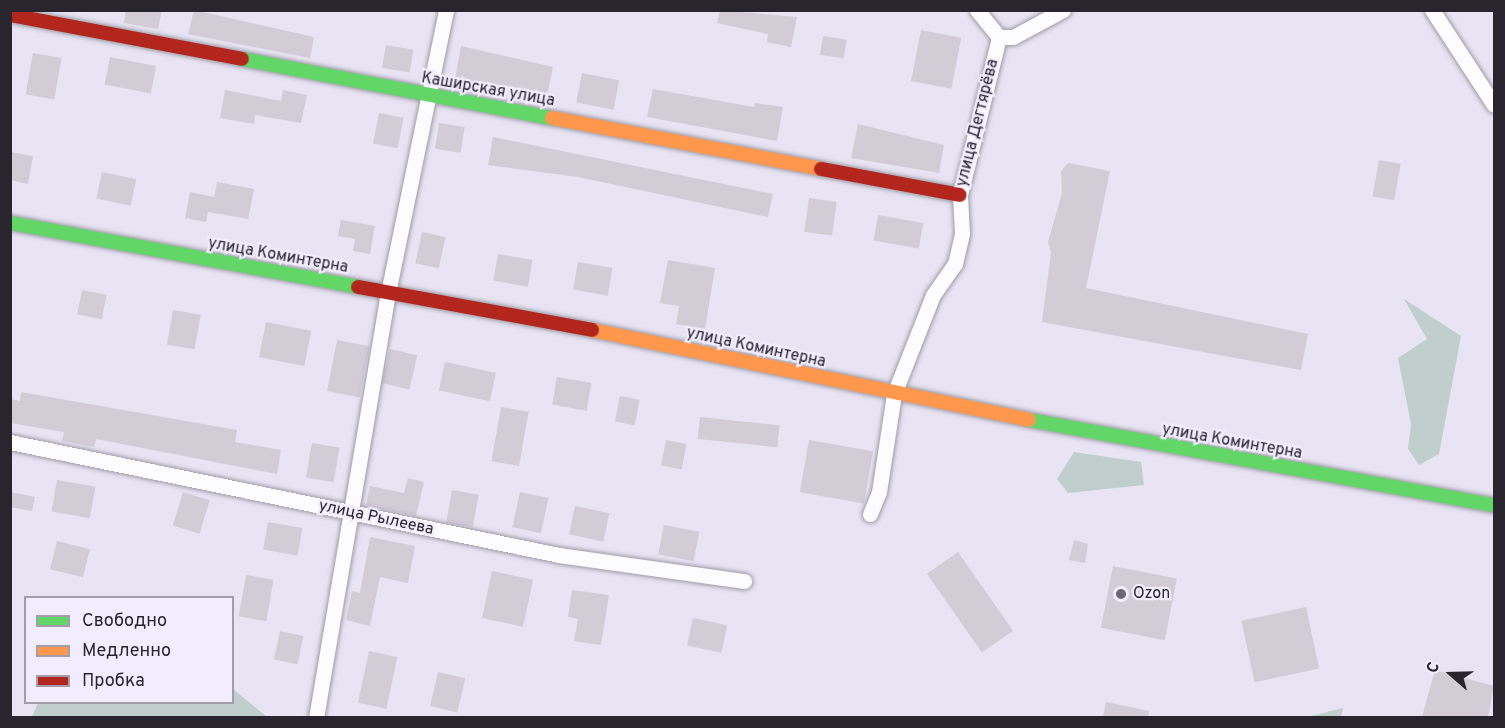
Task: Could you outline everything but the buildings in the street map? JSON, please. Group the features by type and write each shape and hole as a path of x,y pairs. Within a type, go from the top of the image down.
{"street":[{"path":"316,717 388,293 446,10"},
{"path":"977,10 999,37"},
{"name":"улица Дегтярёва","path":"870,514 879,492 894,394 933,295 955,264 962,233 960,195 999,37 1013,37 1063,10"},
{"path":"1432,10 1494,105"},
{"name":"Каширская улица","path":"10,15 960,195"},
{"name":"улица Коминтерна","path":"10,223 388,293 894,394 1494,505"},
{"name":"улица Рылеева","path":"10,442 248,488 350,514 559,555 744,581"}],"shaded area":[{"path":"1404,299 1461,336 1439,454 1419,465 1408,449 1411,424 1398,358 1427,339"},
{"path":"1074,452 1141,462 1144,485 1068,493 1057,479"},
{"path":"234,690 267,717 32,717 38,704 234,704"},
{"path":"1343,708 1341,717 1307,717"}],"traffic: fast":[{"path":"242,59 552,118"},
{"path":"10,223 358,287"},
{"path":"1029,420 1494,505"}],"traffic: slow":[{"path":"552,118 821,169"},
{"path":"592,330 1029,420"}],"traffic: jam":[{"path":"10,15 242,59"},
{"path":"821,169 960,195"},
{"path":"358,287 592,330"}],"place":[{"name":"Ozon","path":"1121,594"}]}
